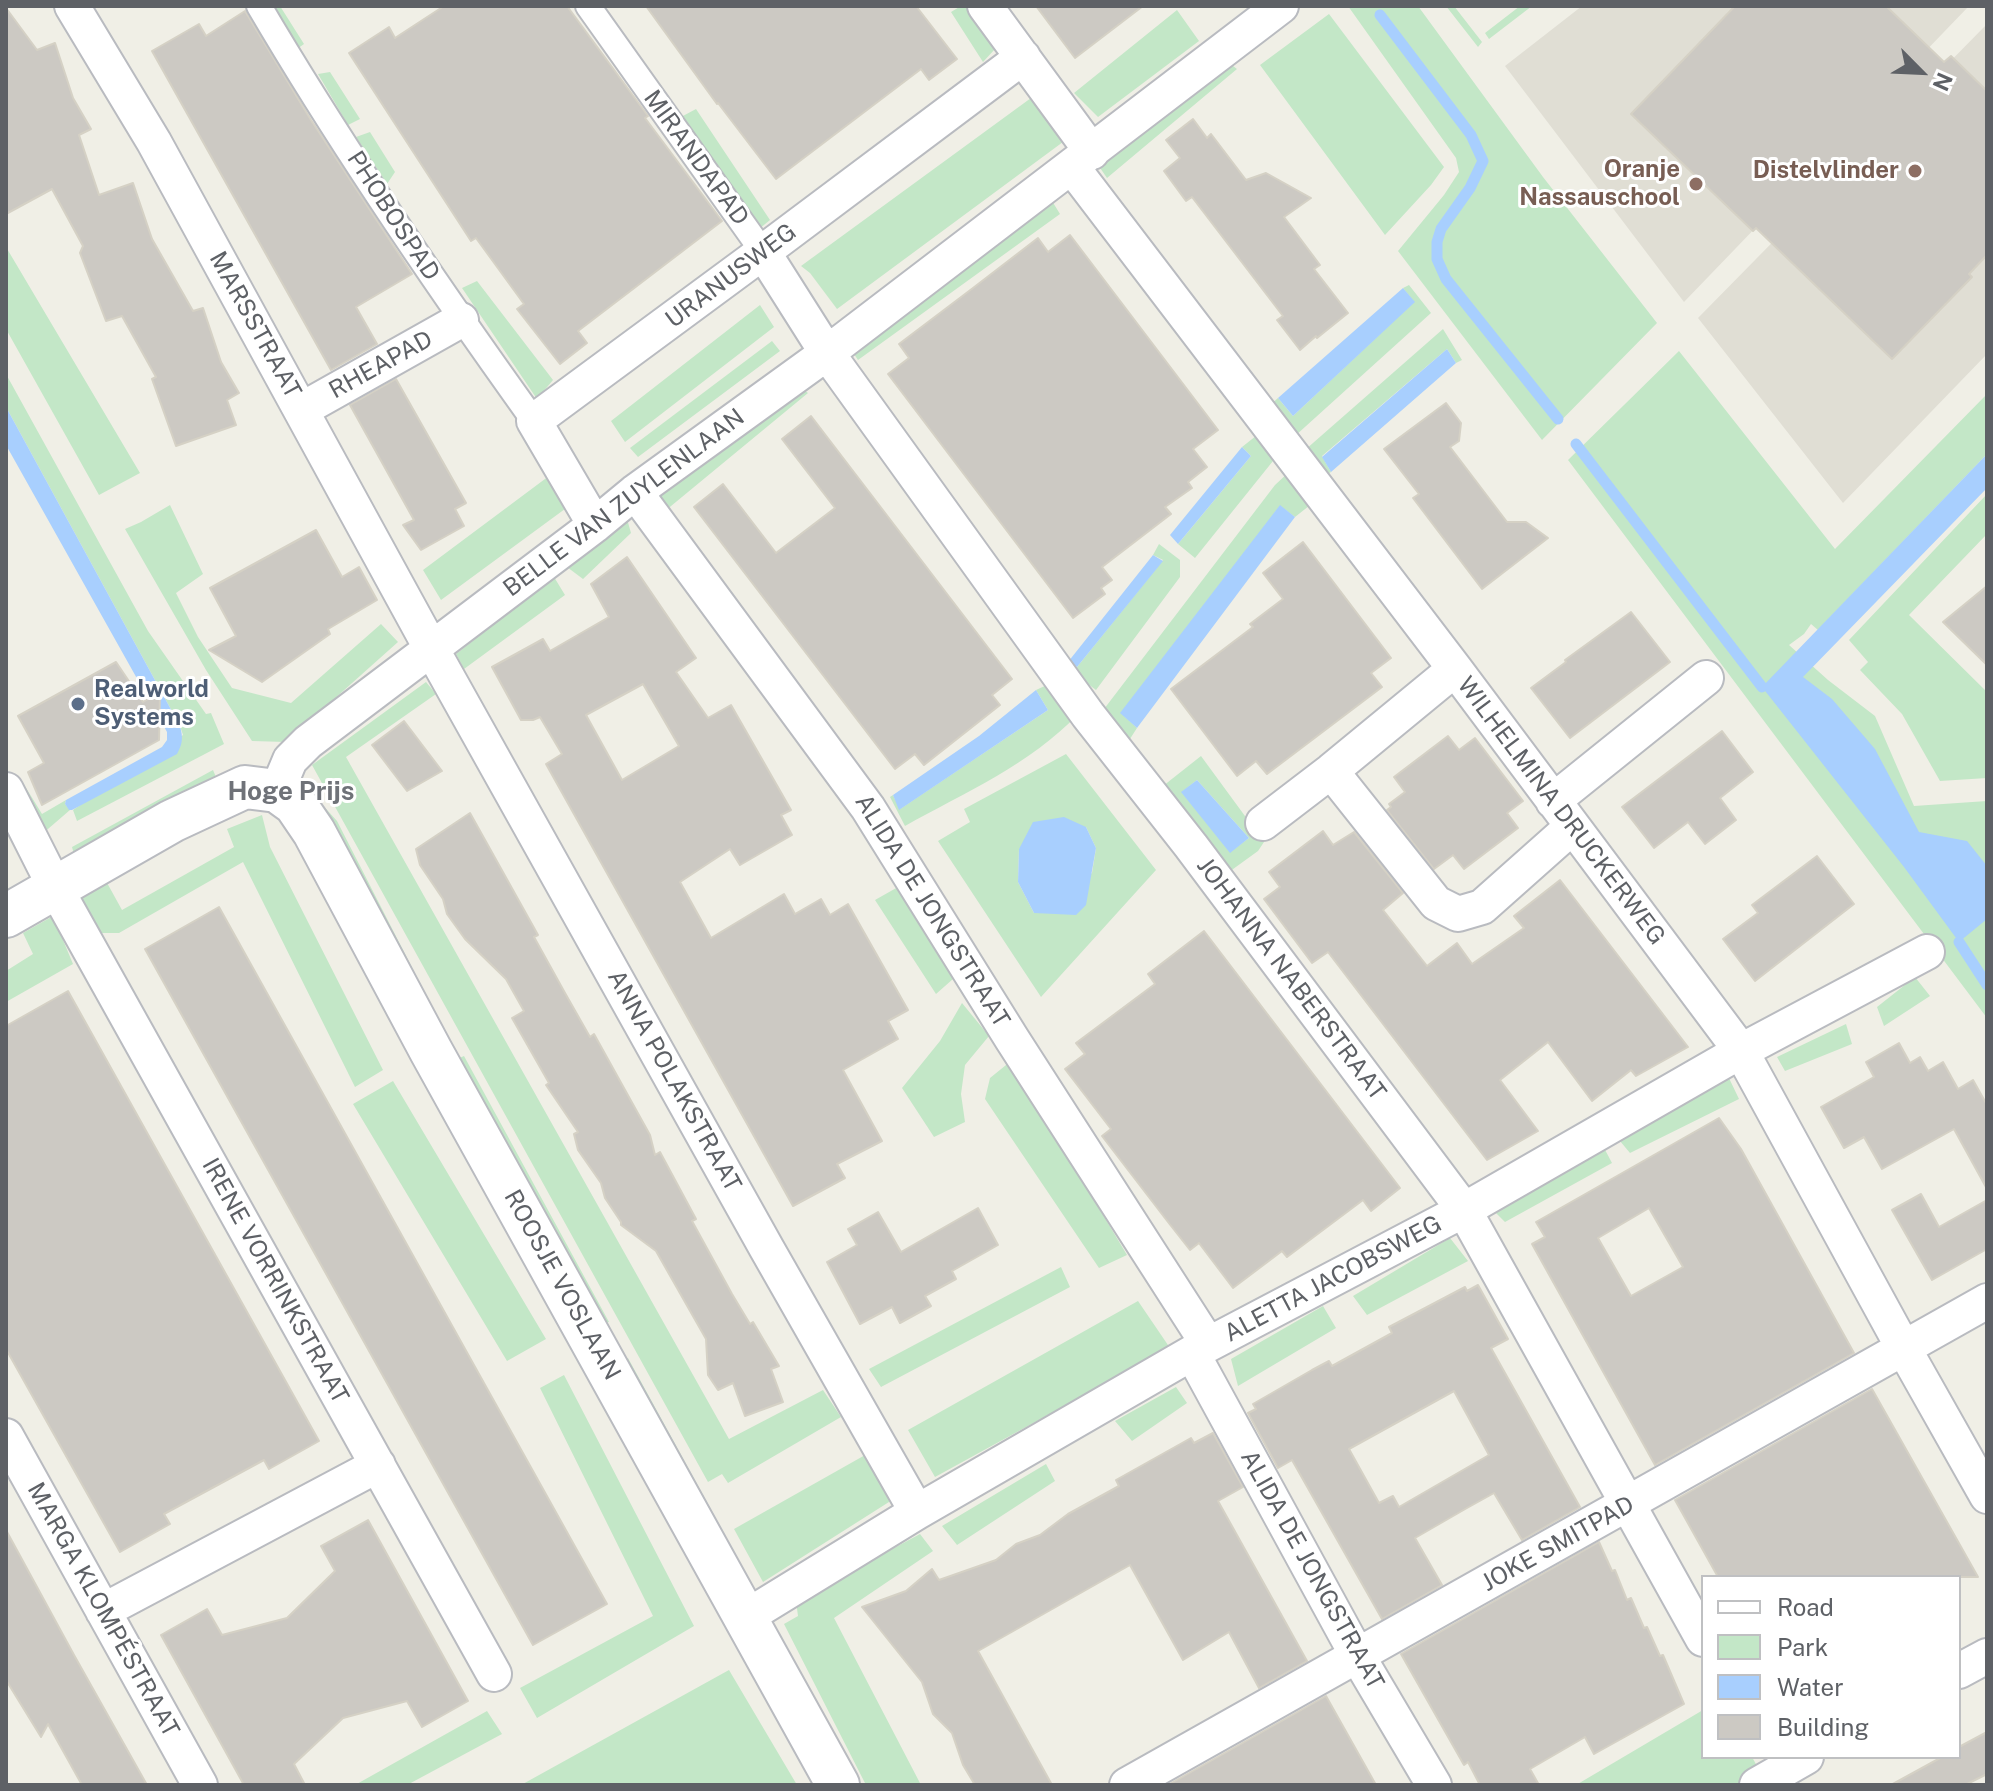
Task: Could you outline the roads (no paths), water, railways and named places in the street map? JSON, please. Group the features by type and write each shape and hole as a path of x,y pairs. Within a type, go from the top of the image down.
{"street":[{"name":"MARSSTRAAT","path":"72,6 154,142 431,648"},
{"name":"PHOBOSPAD","path":"259,6 303,79 461,320 534,421"},
{"name":"MIRANDAPAD","path":"588,6 763,252 827,353"},
{"name":"WILHELMINA DRUCKERWEG","path":"985,6 1023,57 1082,159 1562,814 1741,1051 1987,1496"},
{"name":"BELLE VAN ZUYLENLAAN","path":"277,791 290,760 308,742 635,492 827,353 1281,6"},
{"name":"URANUSWEG","path":"534,421 1023,57"},
{"name":"RHEAPAD","path":"301,410 461,320"},
{"name":"JOHANNA NABERSTRAAT","path":"827,353 1088,715 1191,846 1464,1210 1701,1635"},
{"path":"534,421 595,525"},
{"name":"ALIDA DE JONGSTRAAT","path":"635,492 868,808 1029,1064 1200,1348 1357,1655 1434,1785"},
{"name":"ANNA POLAKSTRAAT","path":"431,648 917,1512"},
{"path":"1263,823 1455,669"},
{"path":"1331,771 1436,903 1458,914 1482,907 1562,814 1706,678"},
{"path":"6,916 172,821 245,787 277,791"},
{"name":"IRENE VORRINKSTRAAT","path":"6,790 56,889 494,1674"},
{"name":"ROOSJE VOSLAAN","path":"277,791 295,804 314,832 431,1051 838,1785"},
{"name":"ALETTA JACOBSWEG","path":"746,1617 917,1512 1200,1348 1464,1210 1741,1051 1927,952"},
{"name":"JOKE SMITPAD","path":"1127,1785 1987,1301"},
{"name":"MARGA KLOMPÉSTRAAT","path":"6,1436 200,1785"},
{"path":"103,1611 378,1465"},
{"path":"1961,1670 1987,1656"}],"water":[{"path":"1403,288 1415,302 1293,416 1278,398"},
{"path":"1447,349 1456,363 1331,472 1322,457"},
{"path":"6,407 182,733 177,754 72,810 65,804 66,800 162,747 167,740 167,732 6,445"},
{"path":"1242,447 1251,456 1178,544 1170,535"},
{"path":"1987,454 1987,488 1803,677 1832,699 1875,749 1919,832 1967,841 1987,866 1987,919 1959,942 1762,687"},
{"path":"1280,505 1295,517 1137,728 1120,713"},
{"path":"1153,555 1163,561 1077,667 1068,662"},
{"path":"1036,690 1048,710 899,810 893,795 979,736"},
{"path":"1197,780 1249,838 1230,853 1181,792"},
{"path":"1064,817 1086,827 1096,848 1086,905 1076,915 1034,913 1018,882 1019,849 1033,822"}],"waterway":[{"path":"1380,15 1471,135 1483,161 1470,188 1441,229 1437,259 1446,279 1558,419"},
{"path":"1576,444 1762,687"},
{"path":"1959,942 1987,985"}],"place":[{"name":"Distelvlinder","path":"1915,171"},
{"name":"Oranje Nassauschool","path":"1696,184"},
{"name":"Realworld Systems","path":"78,704"}],"district":[{"name":"Hoge Prijs","path":"291,792"}]}
